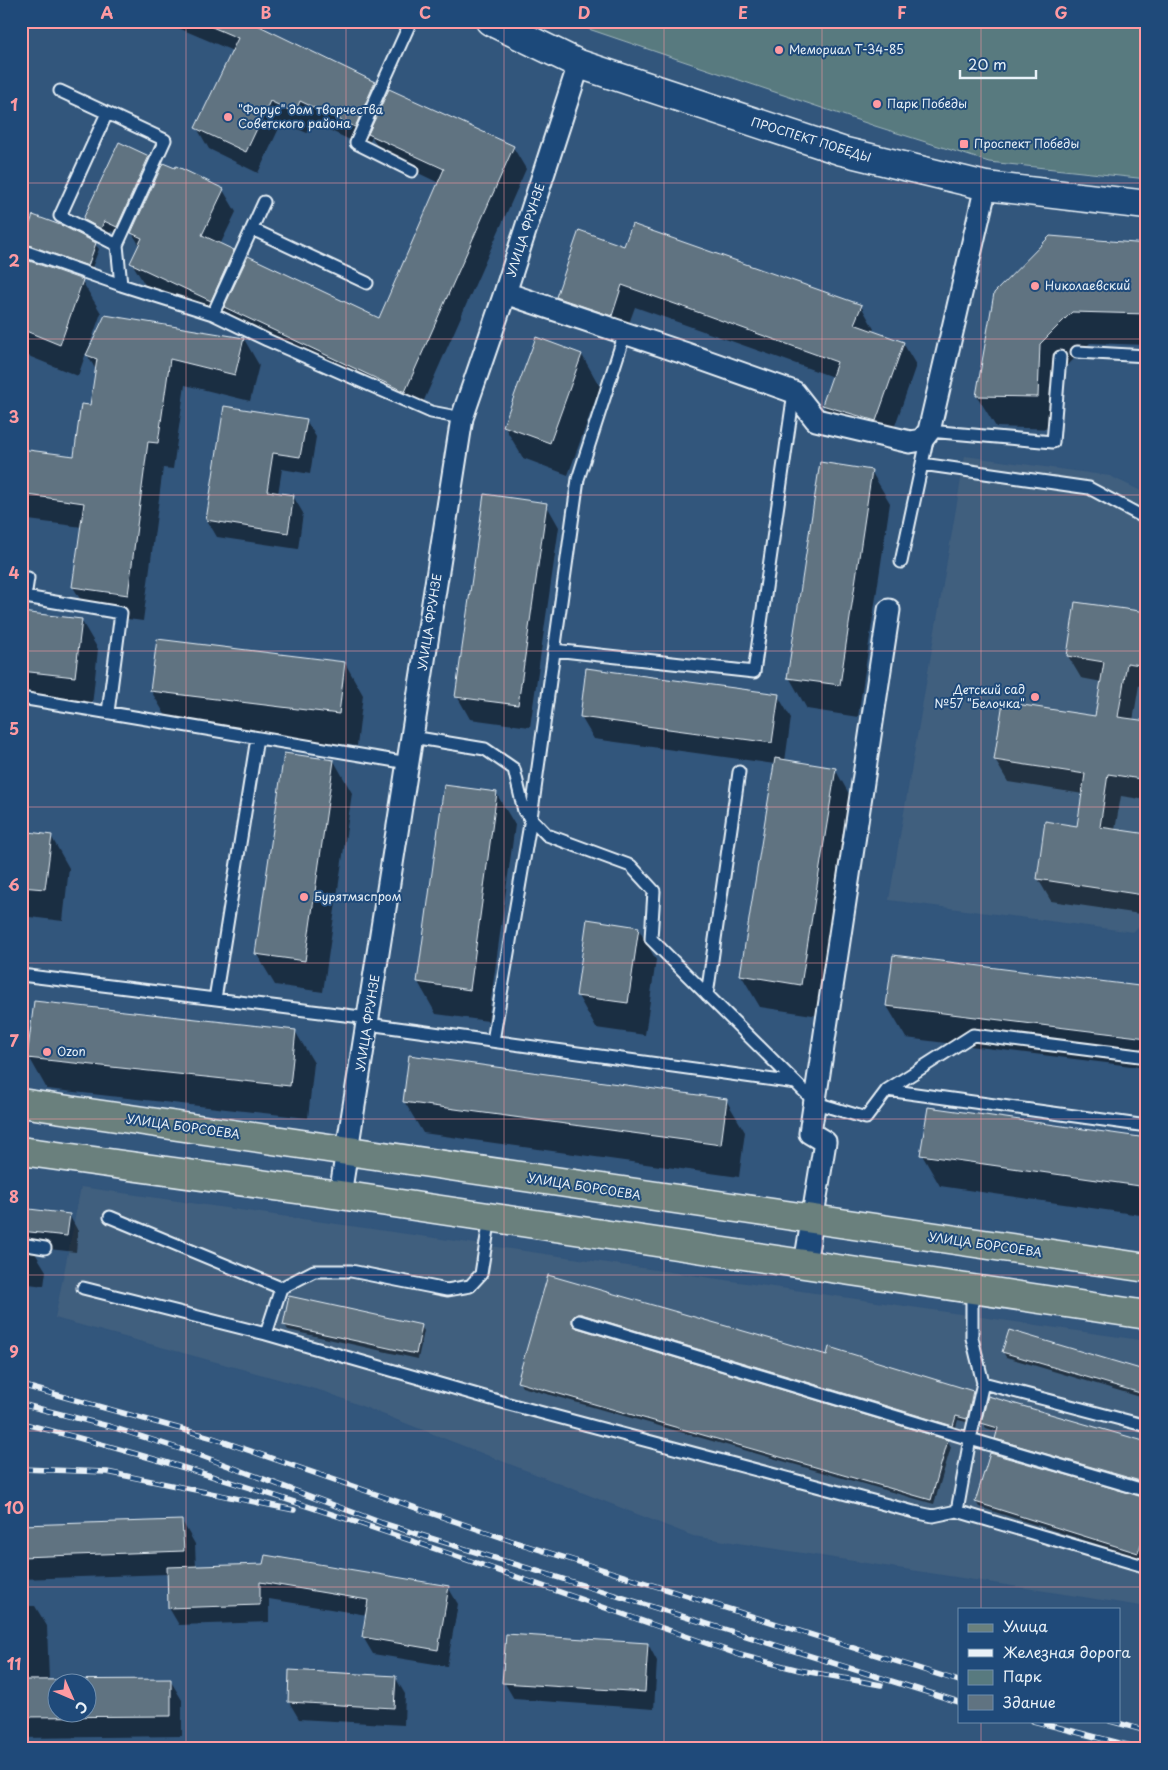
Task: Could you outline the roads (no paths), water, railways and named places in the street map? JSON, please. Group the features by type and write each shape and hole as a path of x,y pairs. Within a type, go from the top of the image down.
{"main road":[{"name":"УЛИЦА БОРСОЕВА","path":"21,1103 811,1221 1147,1268"},
{"path":"21,1152 340,1195 1147,1315"}],"street":[{"name":"ПРОСПЕКТ ПОБЕДЫ","path":"490,21 579,64 842,151 986,186 1147,205"},
{"name":"УЛИЦА ФРУНЗЕ","path":"340,1195 462,418 505,293 579,64"},
{"path":"505,293 794,392 816,420 910,442 922,440 929,431 986,186"},
{"path":"805,1264 825,1142 810,1133 889,610"}],"lane":[{"path":"411,21 356,143 412,171"},
{"path":"60,91 165,140 116,245 121,285"},
{"path":"107,113 60,216 116,245"},
{"path":"213,314 264,202"},
{"path":"252,229 367,283"},
{"path":"21,250 121,285 213,314 431,412 462,418"},
{"path":"493,1041 531,818 578,479 625,333"},
{"path":"1077,352 1147,356"},
{"path":"902,562 929,431 1053,442 1060,357"},
{"path":"554,650 754,672 794,392"},
{"path":"922,464 1089,488 1147,519"},
{"path":"28,578 25,597 121,613 108,712"},
{"path":"21,698 408,763"},
{"path":"412,737 485,749 514,769 524,811 547,835 631,866 654,891 651,939 816,1103 866,1118 887,1090 973,1035 1147,1058"},
{"path":"215,999 257,738"},
{"path":"707,995 739,772"},
{"path":"21,975 215,999 493,1041 796,1083"},
{"path":"887,1090 1147,1126"},
{"path":"110,1216 281,1288"},
{"path":"266,1334 281,1288 314,1271 352,1271 448,1290 470,1286 481,1274 490,1217"},
{"path":"21,1244 44,1248"},
{"path":"83,1288 266,1334 509,1404 914,1512 933,1516 956,1511 1147,1567"},
{"path":"956,1511 983,1383 972,1338 972,1289"},
{"path":"579,1321 1147,1492"},
{"path":"983,1383 1147,1426"}],"railway":[{"path":"21,1385 210,1437 515,1542 958,1681"},
{"path":"21,1404 112,1427 199,1455 382,1523 958,1702"},
{"path":"21,1423 203,1473 383,1531 740,1655 799,1670 881,1685"},
{"path":"21,1469 107,1472 294,1510"},
{"path":"1037,1722 1143,1749"},
{"path":"1114,1722 1147,1731"}],"place":[{"name":"Мемориал Т-34-85","path":"779,50"},
{"name":"Парк Победы","path":"877,104"},
{"name":"\"Форус\" дом творчества Советского района","path":"228,117"},
{"name":"Проспект Победы","path":"964,144"},
{"name":"Николаевский","path":"1035,286"},
{"name":"Детский сад №57 \"Белочка\"","path":"1035,697"},
{"name":"Бурятмяспром","path":"304,897"},
{"name":"Ozon","path":"47,1052"}]}
